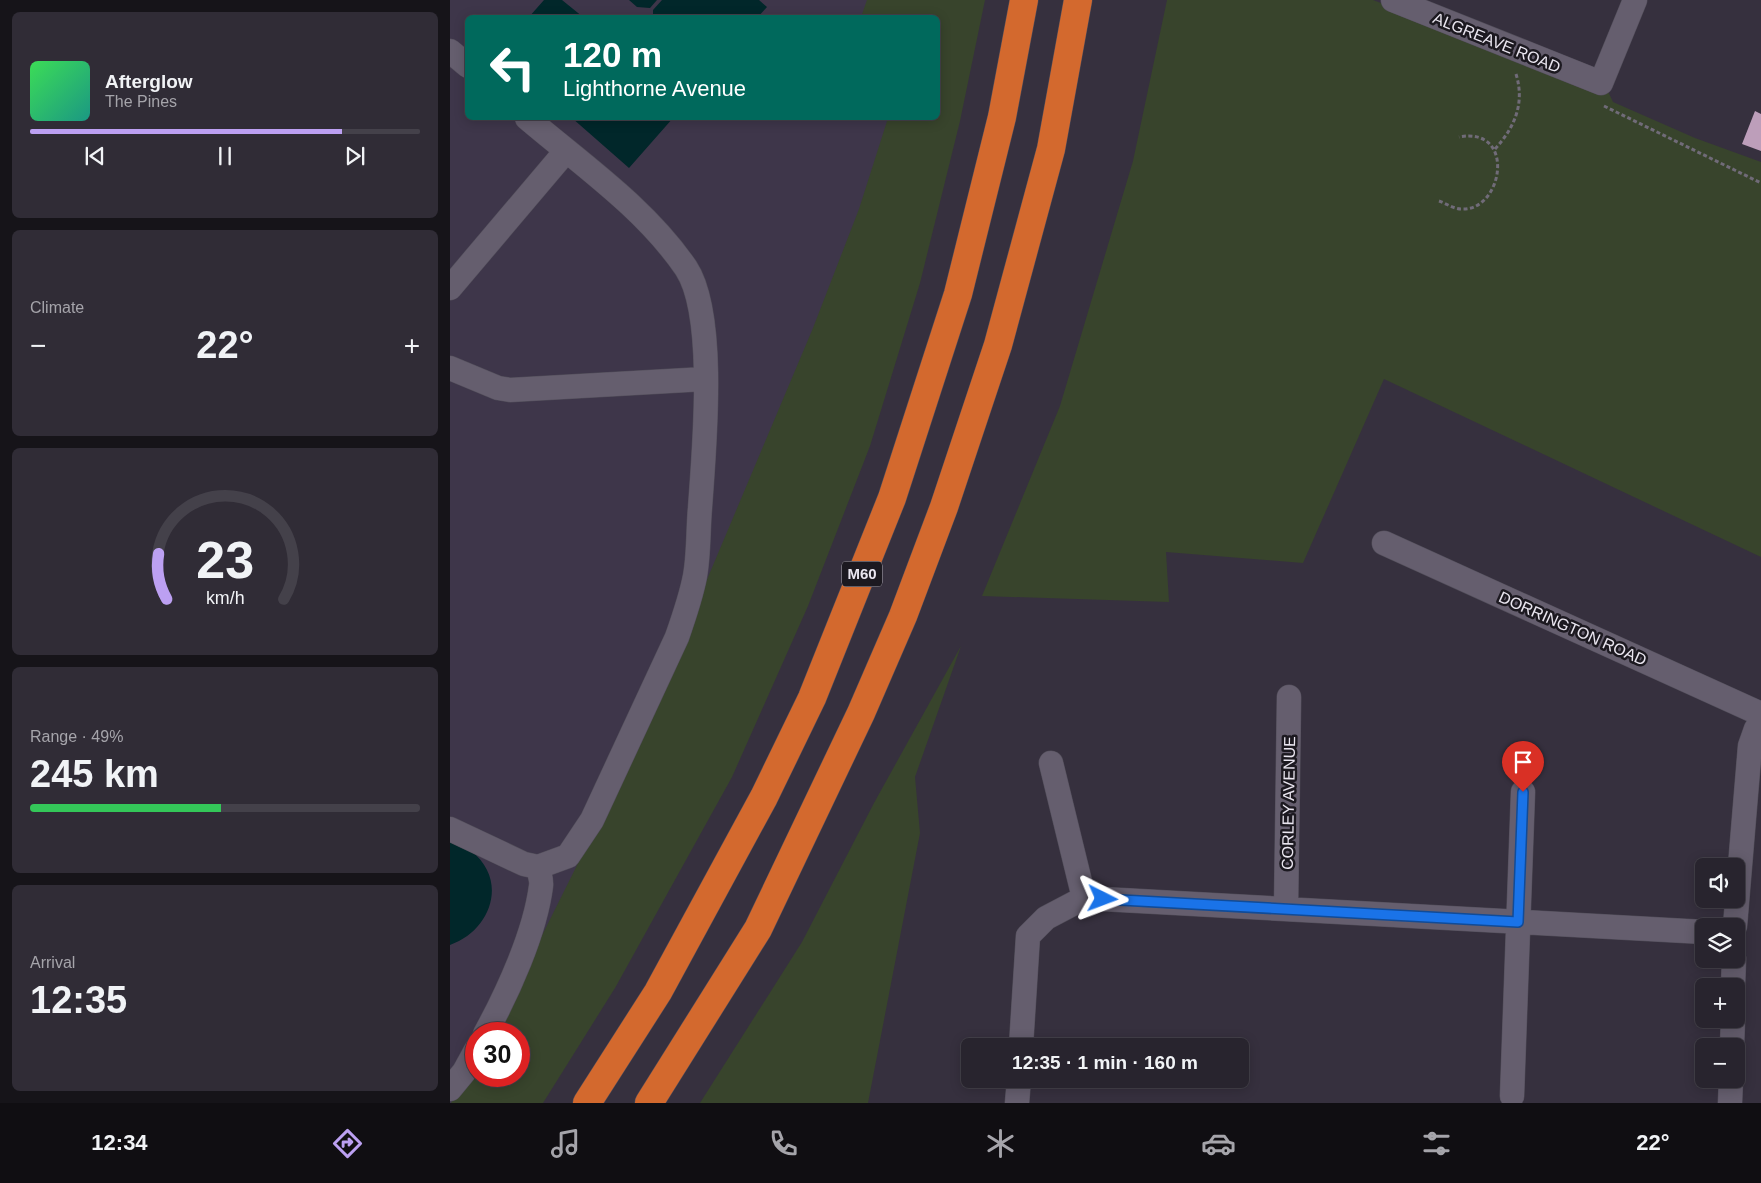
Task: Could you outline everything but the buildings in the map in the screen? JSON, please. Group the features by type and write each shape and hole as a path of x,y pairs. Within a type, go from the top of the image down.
{"highway":[{"name":"M60","path":"587,1103 658,992 764,797 812,698 892,498 958,294 1002,117 1024,0"},
{"path":"649,1103 758,929 861,714 903,616 944,507 998,345 1050,149 1078,0"}],"street":[{"name":"ALGREAVE ROAD","path":"1393,0 1601,83"},
{"path":"1601,83 1635,0"},
{"path":"450,51 465,64"},
{"path":"450,829 524,864 538,867 568,856 592,820 677,637 688,608 696,565 706,434 705,379 702,318 687,270 668,245 630,205 529,120"},
{"path":"450,288 566,151"},
{"path":"450,368 498,388 510,390 705,379"},
{"name":"DORRINGTON ROAD","path":"1384,543 1761,714"},
{"name":"CORLEY AVENUE","path":"1286,909 1289,697"},
{"path":"1736,918 1750,746 1756,729 1761,722"},
{"path":"1051,763 1084,898"},
{"path":"1512,1096 1523,792"},
{"path":"490,1022 516,966 534,919 542,884 538,867"},
{"path":"1022,1038 1028,936 1046,918 1084,898 1695,932"},
{"path":"450,1089 465,1070"},
{"path":"1017,1103 1018,1088"},
{"path":"1730,1103 1731,1088"}],"path":[{"path":"1495,149 1514,124 1519,106 1520,90 1511,65 1512,49"},
{"path":"1601,83 1601,105 1761,183"},
{"path":"1439,201 1461,209 1477,205 1488,196 1495,183 1498,165 1495,149 1486,140 1471,135 1459,137"}],"shaded area":[{"path":"450,0 952,0 940,15 465,15 465,120 932,120 577,885 484,1022 465,1022 465,1087 474,1087 471,1103 450,1103"},
{"path":"544,0 562,0 581,15 531,15"},
{"path":"629,0 657,0 650,8 637,7"},
{"path":"662,0 759,0 767,7 760,15 653,15 653,10"},
{"path":"867,0 985,0 960,121 920,283 870,446 808,606 732,777 615,988 543,1103 451,1103 465,1080 465,1087 530,1087 530,1022 499,1022 599,821 703,589 813,328 859,209 887,120 940,120 940,15 862,15"},
{"path":"1167,0 1373,0 1507,52 1605,85 1613,102 1695,138 1761,162 1761,557 1384,379 1303,563 1166,552 1169,602 982,596 1060,406 1133,161"},
{"path":"574,120 671,120 629,168"},
{"path":"961,646 915,777 920,833 868,1103 700,1103 802,942 874,803"},
{"path":"450,841 469,849 483,863 490,876 492,890 490,904 485,917 464,938 450,945"}],"route":[{"path":"1103,899 1518,922 1523,792"}]}
